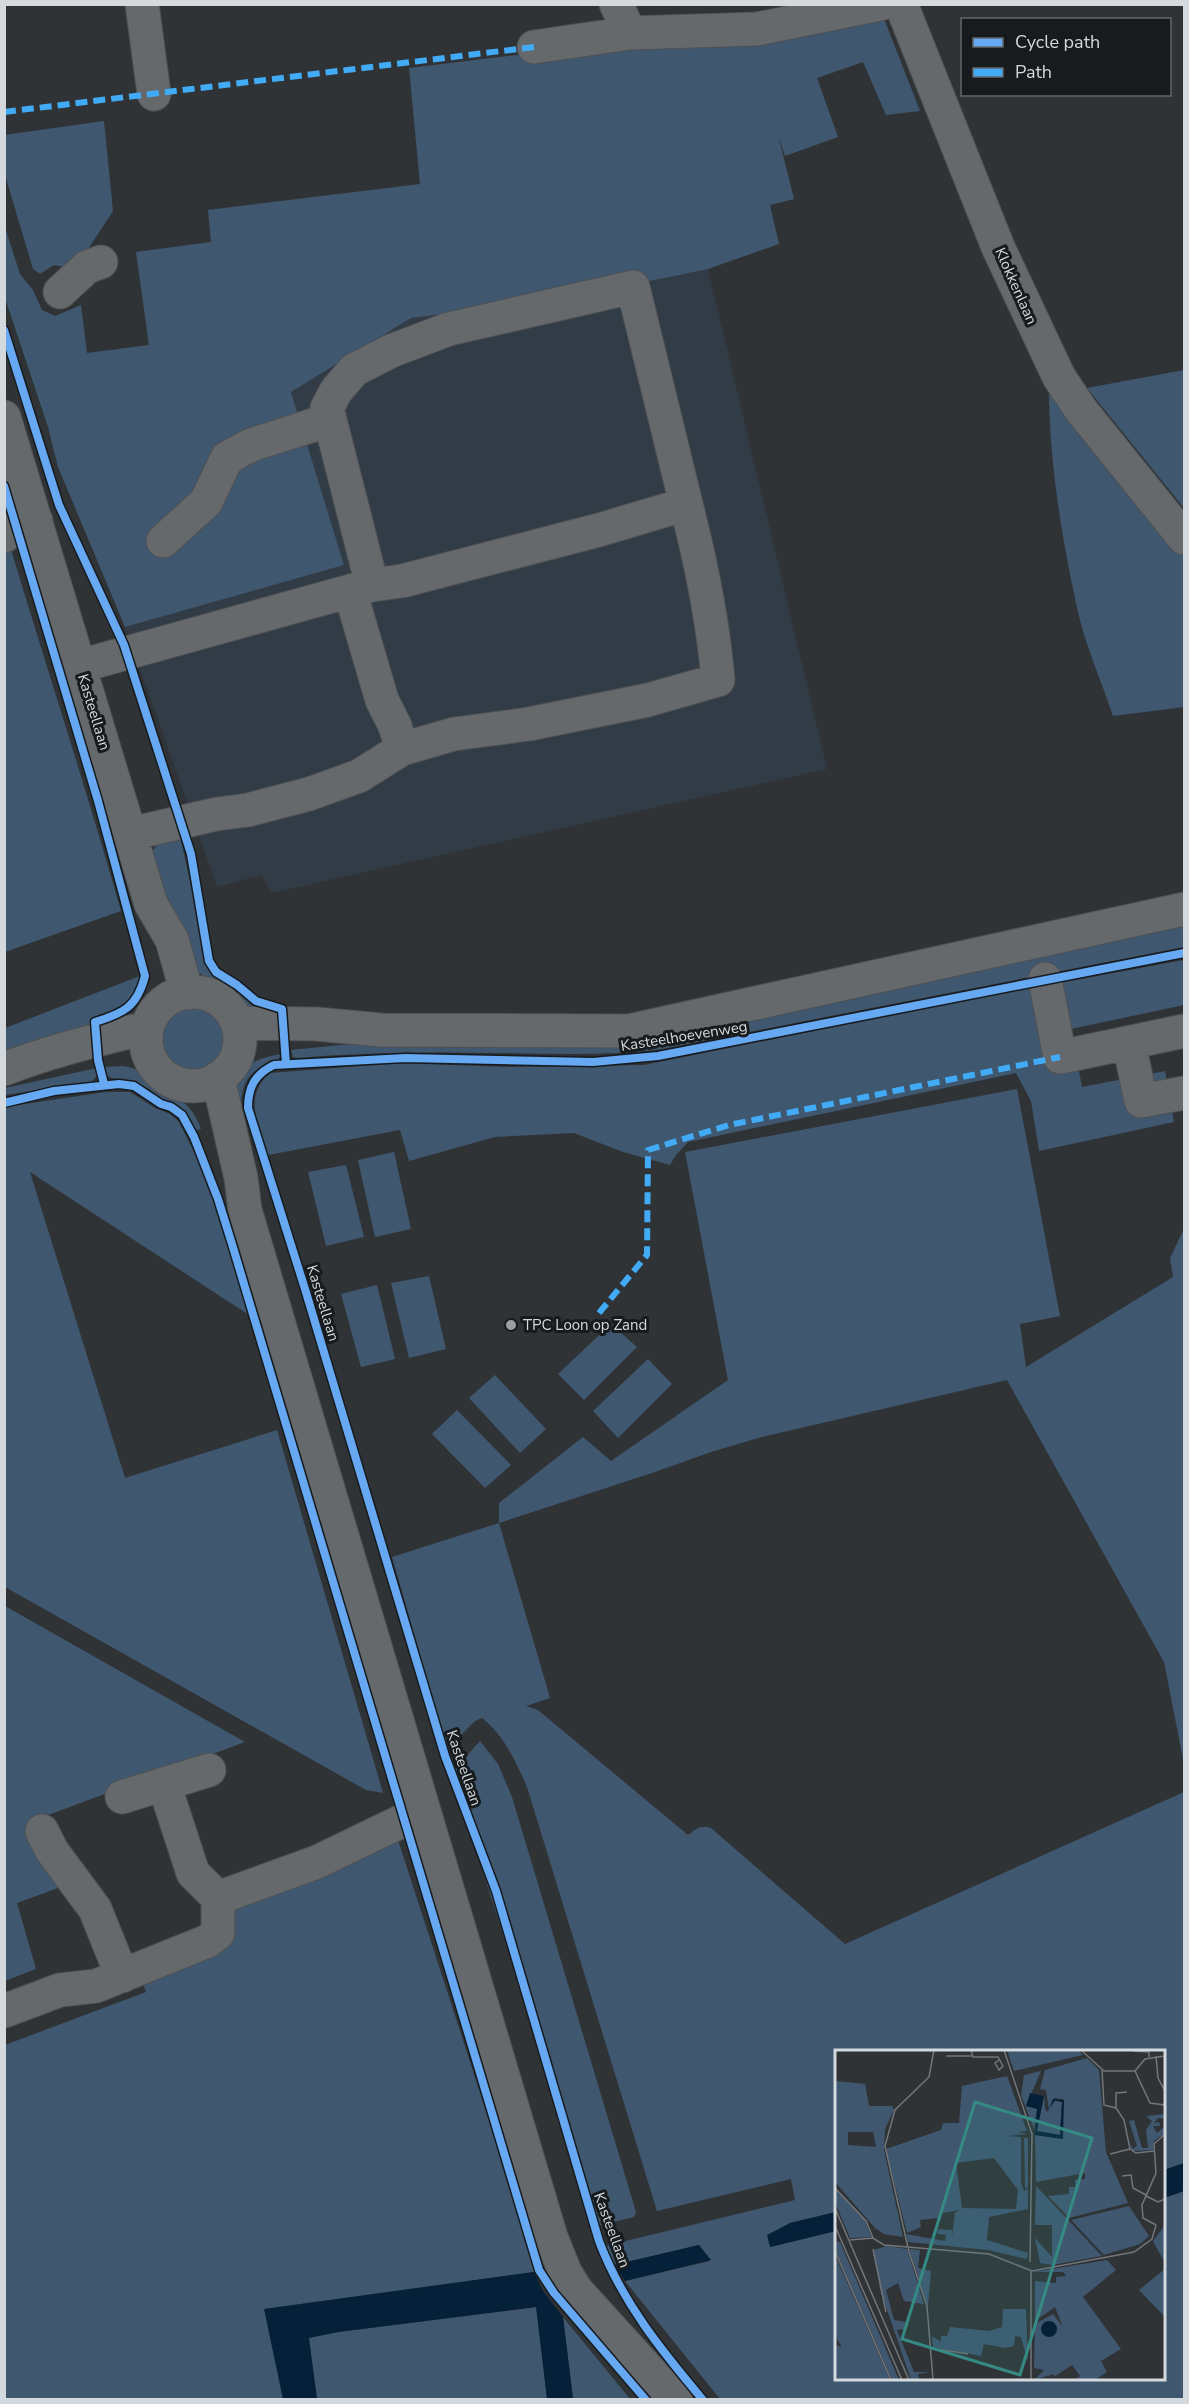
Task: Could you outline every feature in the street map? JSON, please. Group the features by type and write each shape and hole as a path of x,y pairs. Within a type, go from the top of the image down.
{"street":[{"path":"142,4 154,94"},
{"path":"616,4 630,33"},
{"path":"534,47 630,33 757,29 880,4"},
{"name":"Klokkenlaan","path":"901,4 998,247 1041,343 1059,377 1081,410 1185,538"},
{"path":"60,292 87,267 101,262"},
{"path":"130,834 217,814 248,810 309,794 359,776 402,749 454,734 529,724 648,700 718,680 714,635 703,574 633,287 449,329 391,351 354,370 336,391 327,408 382,699 395,726 402,749"},
{"name":"Kasteellaan","path":"4,417 151,904 154,946 178,996"},
{"path":"163,540 206,502 227,458 251,445 329,420"},
{"path":"80,666 361,588 402,580 588,533 686,504"},
{"path":"4,536 17,527 36,521"},
{"name":"Kasteelhoevenweg","path":"237,1038 285,1043 381,1030 628,1031 1185,909"},
{"path":"1045,979 1060,1057 1185,1031"},
{"path":"208,994 232,1013 237,1038 234,1063 207,1082 186,1086 170,1080 156,1069 147,1041 155,1011 178,996 208,994"},
{"path":"4,1069 96,1039 147,1041"},
{"path":"4,1082 147,1041"},
{"path":"1129,1043 1141,1101 1185,1093"},
{"path":"207,1082 210,1132 230,1182 245,1210 558,2254 576,2290 676,2400"},
{"path":"122,1797 209,1770"},
{"path":"4,2012 60,1990 96,1986 208,1941 218,1933 218,1898 193,1873 164,1784"},
{"path":"218,1898 316,1862 404,1820 425,1814"},
{"path":"42,1831 52,1851 95,1909 122,1976"}],"shaded area":[{"path":"883,16 920,111 886,115 863,62 817,78 838,137 785,156 778,135 794,199 770,205 779,244 708,269 568,298 411,318 291,392 344,565 125,627 58,467 48,427 5,298 4,224 20,274 33,290 42,310 55,316 81,305 87,353 149,345 136,252 211,242 208,210 420,184 409,68 640,40"},
{"path":"104,121 113,211 75,269 54,265 40,274 33,269 5,175 4,135"},
{"path":"708,269 827,769 271,893 262,875 217,887 125,627 344,565 291,392 411,318 568,298"},
{"path":"1184,370 1184,508 1087,388"},
{"path":"1049,380 1184,556 1184,707 1113,716 1082,628 1067,558 1057,498 1049,409"},
{"path":"9,543 121,911 5,952 4,546"},
{"path":"179,831 209,970 241,994 251,1005 262,1010 248,1011 228,992 198,972 149,856 161,838"},
{"path":"1184,920 1184,947 662,1049 602,1054 400,1053 297,1058 293,1057 291,1050 370,1042 483,1041"},
{"path":"1184,960 1184,1005 1071,1029 1082,1087 1165,1071 1174,1122 1039,1151 1031,1101 1016,1073 688,1142 670,1165 623,1152 574,1133 495,1137 409,1161 400,1130 268,1155 255,1112 257,1092 270,1073 398,1063 506,1067 644,1065 992,995"},
{"path":"140,976 134,995 122,1006 92,1022 92,1033 5,1060 5,1028"},
{"path":"192,998 207,1001 220,1010 229,1023 232,1038 229,1053 220,1066 207,1075 192,1078 177,1075 164,1066 155,1053 152,1038 155,1023 164,1010 177,1001"},
{"path":"281,1054 278,1060 260,1068 248,1078 241,1101 241,1112 232,1082 253,1062"},
{"path":"123,1066 141,1072 188,1106 201,1129 196,1130 183,1112 146,1087 105,1074 105,1067"},
{"path":"97,1068 98,1075 91,1082 5,1095 5,1088"},
{"path":"1017,1089 1060,1316 1020,1324 1026,1367 1173,1277 1170,1258 1184,1229 1184,1764 1164,1662 1007,1380 758,1438 499,1523 499,1503 583,1437 611,1461 728,1380 685,1152"},
{"path":"106,1092 130,1092 155,1108 170,1114 179,1122 203,1170 229,1246 249,1315 30,1172 125,1478 277,1430 383,1793 366,1790 5,1587 5,1107"},
{"path":"394,1152 411,1229 375,1237 358,1160"},
{"path":"346,1165 364,1237 326,1246 308,1172"},
{"path":"429,1276 446,1349 409,1358 391,1283"},
{"path":"377,1285 395,1359 361,1367 341,1294"},
{"path":"611,1324 637,1347 584,1400 558,1374"},
{"path":"648,1359 672,1384 618,1438 593,1411"},
{"path":"495,1375 546,1429 520,1453 469,1398"},
{"path":"457,1410 511,1465 485,1488 432,1434"},
{"path":"499,1523 550,1698 526,1706 538,1710 688,1835 701,1827 711,1828 845,1944 1184,1792 1184,2163 1165,2170 1165,2050 835,2050 835,2212 790,2223 770,2247 835,2231 835,2380 1165,2380 1165,2198 1184,2191 1184,2399 720,2399 625,2281 710,2261 699,2245 614,2265 605,2246 795,2200 791,2179 657,2211 527,1787 503,1741 482,1718 475,1721 447,1749 392,1557"},
{"path":"5,1606 245,1742 48,1815 69,1884 17,1903 36,1969 5,1981"},
{"path":"480,1741 498,1764 512,1797 636,2212 634,2217 597,2226 453,1771"},
{"path":"397,1837 498,2148 534,2272 265,2309 283,2399 5,2400 5,2045 146,1992 138,1971 234,1935 223,1900"},
{"path":"1184,2163 1184,2191 1165,2198 1165,2170"},
{"path":"835,2212 835,2231 770,2247 767,2235 790,2223"},
{"path":"699,2245 711,2260 625,2281 614,2265"},
{"path":"534,2272 543,2291 563,2317 573,2399 547,2399 536,2307 338,2332 309,2338 317,2399 283,2399 264,2309"},
{"path":"537,2307 547,2399 317,2399 308,2338 338,2332"},
{"path":"563,2317 630,2399 573,2399"}],"marked path":[{"path":"4,112 534,47"},
{"path":"599,1313 647,1255 648,1150 729,1125 1060,1057"}],"cycle path":[{"path":"4,330 59,505 124,645 191,854 209,961 216,972 237,985 256,1001 282,1009 286,1064"},
{"path":"4,486 98,801 145,976 138,995 128,1007 95,1022 98,1060 104,1084"},
{"path":"703,2400 644,2325 619,2285 599,2241 496,1891 445,1756 305,1289 248,1108 249,1094 257,1077 274,1065 405,1058 593,1062 658,1056 1184,953"},
{"path":"4,1103 54,1091 119,1084 134,1086 182,1115 194,1137 218,1199 232,1244 539,2270 554,2293 646,2400"}],"place":[{"name":"TPC Loon op Zand","path":"511,1325"}]}
